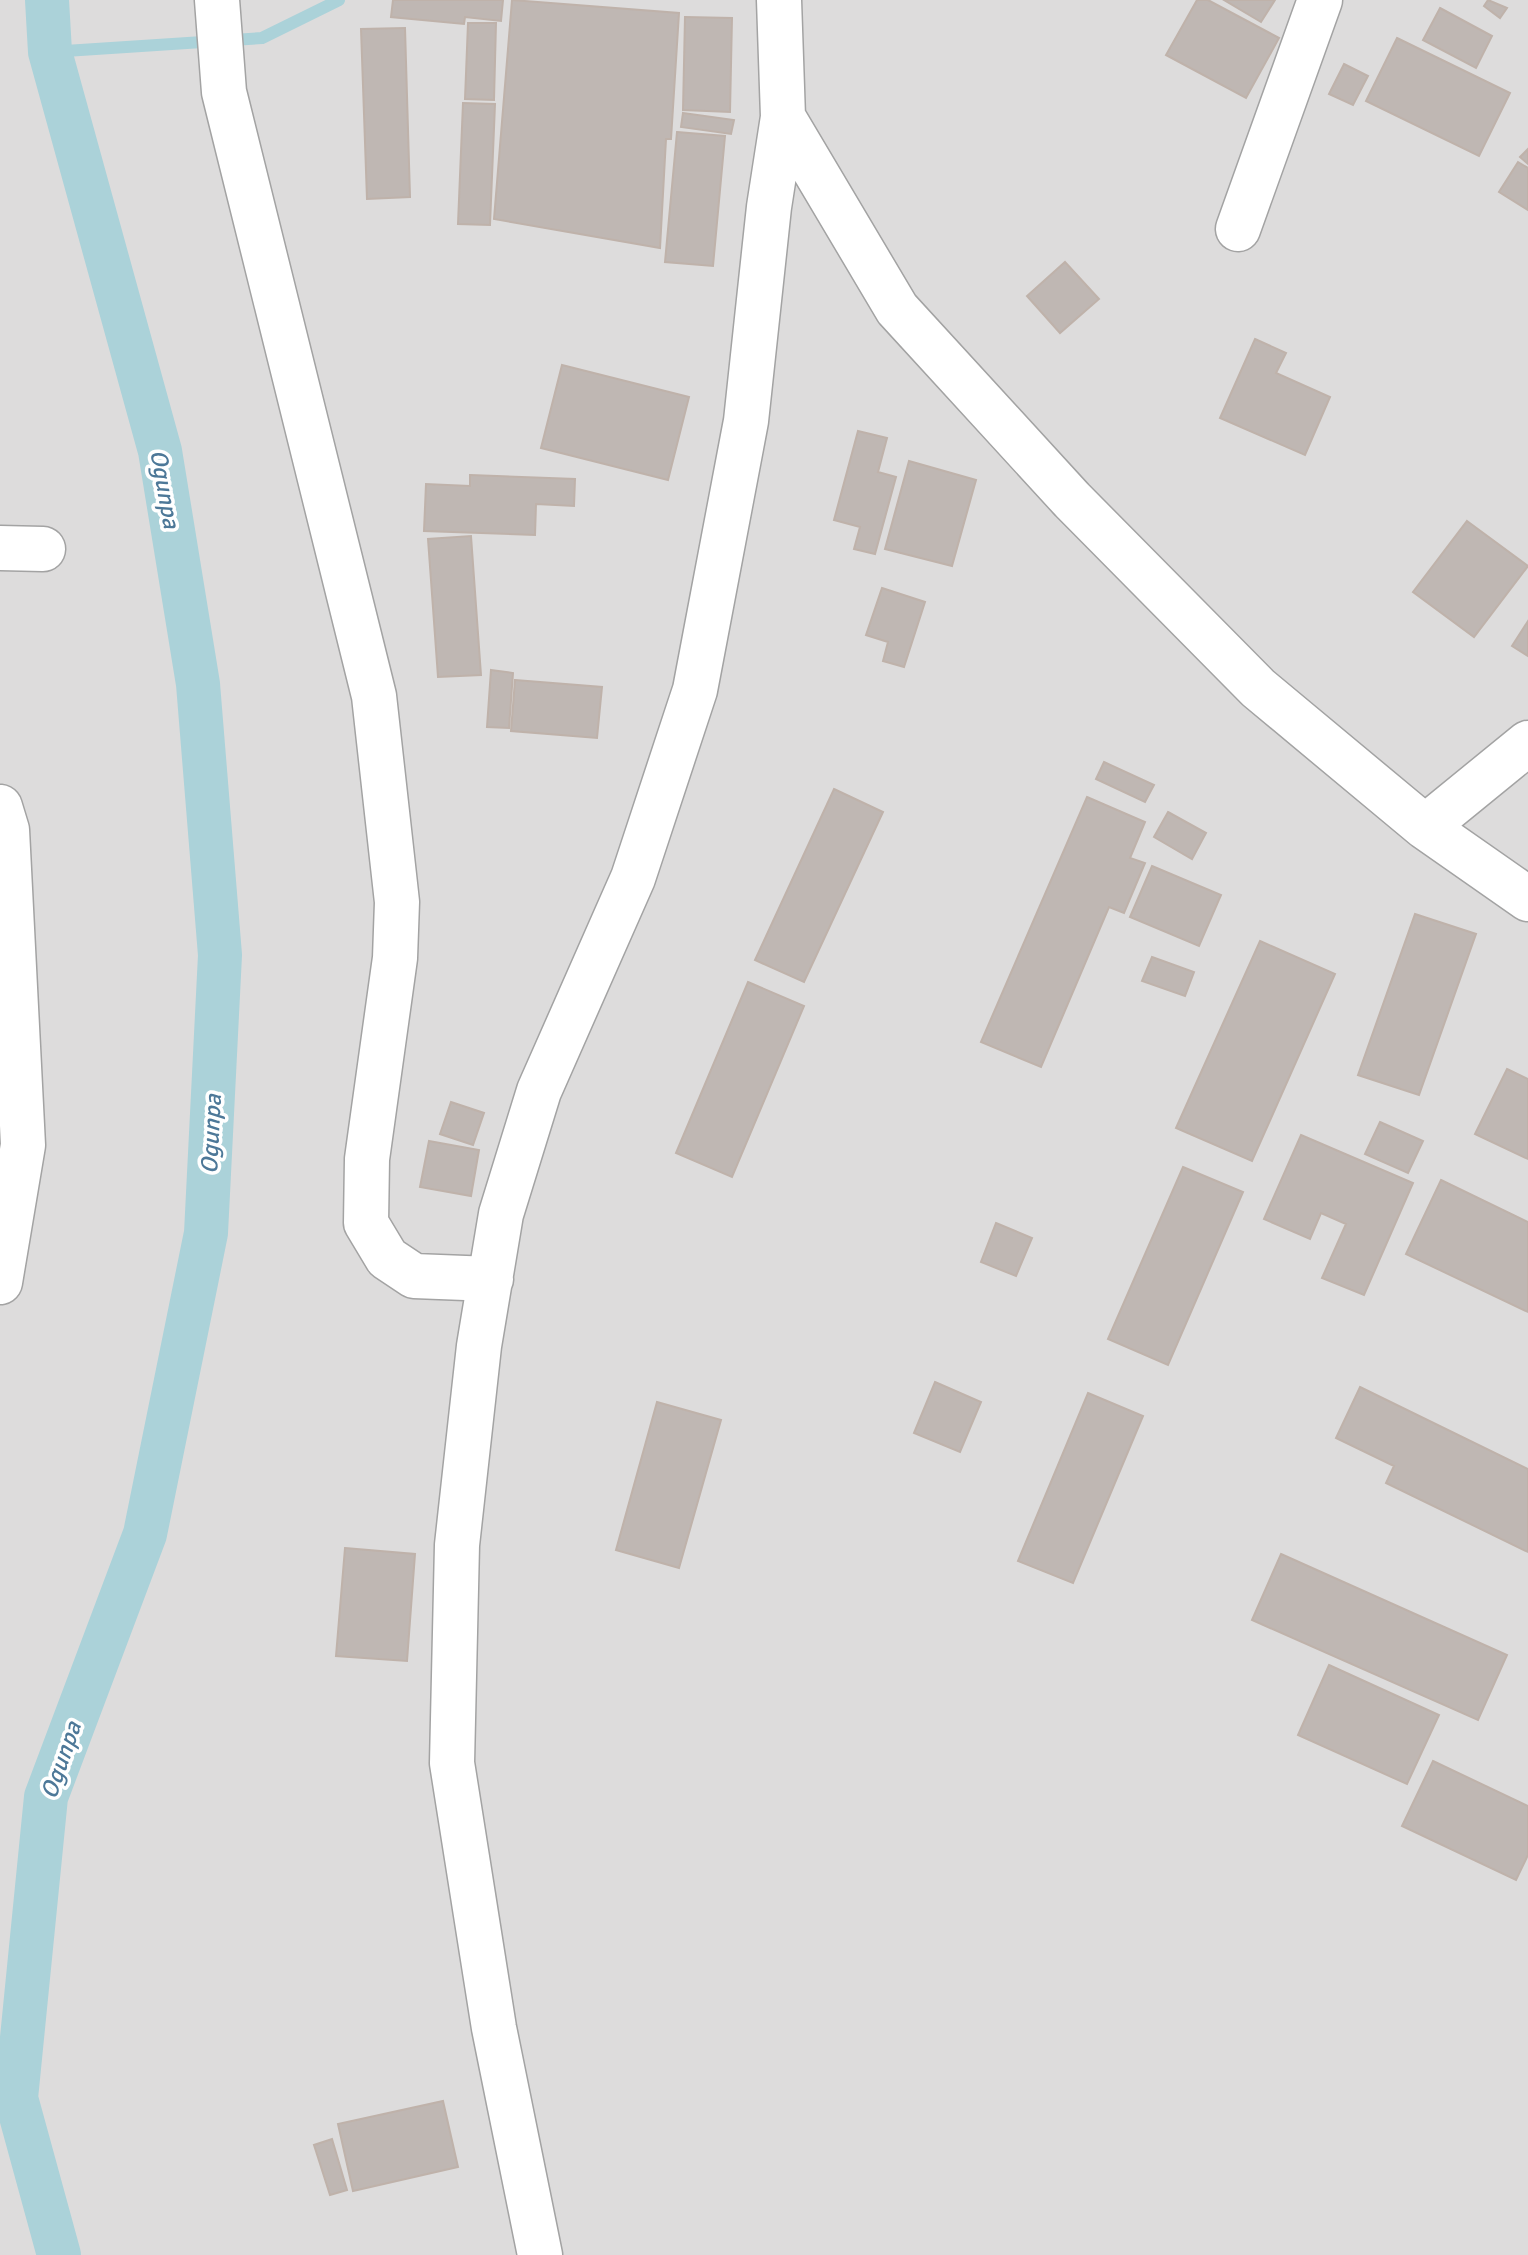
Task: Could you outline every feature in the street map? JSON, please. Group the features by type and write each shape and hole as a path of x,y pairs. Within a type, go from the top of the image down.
{"street":[{"path":"217,0 224,92 374,696 397,916 395,958 367,1159 366,1223 387,1258 414,1276 491,1279"},
{"path":"540,2255 494,2028 452,1763 457,1545 479,1346 501,1214 539,1091 633,878 695,690 746,421 769,207 783,117 779,0"},
{"path":"1238,229 1320,0"},
{"path":"783,117 897,309 1072,500 1258,688 1425,827 1528,899"},
{"path":"0,548 43,549"},
{"path":"1425,827 1528,743"},
{"path":"0,807 7,830 23,1145 0,1282"}],"shaded area":[{"path":"0,0 1528,0 1528,2255 0,2255"}],"building":[{"path":"393,0 503,0 501,21 465,17 464,24 391,17"},
{"path":"512,0 679,13 671,139 666,139 660,248 494,219"},
{"path":"1197,0 1208,0 1279,38 1246,98 1166,55"},
{"path":"1224,0 1275,0 1261,22"},
{"path":"1488,0 1507,8 1500,18 1484,6"},
{"path":"1440,8 1492,36 1476,68 1423,40"},
{"path":"685,17 732,18 730,112 683,110"},
{"path":"468,23 496,23 494,100 465,99"},
{"path":"405,28 410,197 367,199 361,29"},
{"path":"1397,38 1510,93 1479,156 1366,101"},
{"path":"1344,64 1368,76 1353,105 1329,94"},
{"path":"463,103 495,104 490,225 458,224"},
{"path":"683,113 734,120 731,134 681,127"},
{"path":"677,132 725,136 713,266 665,262"},
{"path":"1528,149 1528,164 1520,157"},
{"path":"1518,162 1528,168 1528,210 1499,192"},
{"path":"1065,262 1099,299 1060,333 1027,296"},
{"path":"1255,339 1286,353 1276,373 1330,397 1305,455 1220,418"},
{"path":"562,365 689,397 668,480 541,448"},
{"path":"858,431 887,438 878,472 896,477 875,554 854,549 860,527 834,520"},
{"path":"909,461 976,480 952,566 885,549"},
{"path":"470,475 575,479 574,506 536,504 535,535 424,531 426,484 470,486"},
{"path":"1467,521 1528,566 1474,637 1413,592"},
{"path":"471,536 481,675 438,677 428,539"},
{"path":"882,588 925,602 904,667 883,661 888,642 866,635"},
{"path":"1528,621 1528,656 1512,646"},
{"path":"491,670 513,673 509,728 487,727"},
{"path":"515,680 602,687 597,738 511,731"},
{"path":"1104,762 1154,785 1145,802 1096,779"},
{"path":"834,789 883,812 804,982 755,960"},
{"path":"1087,797 1145,822 1130,858 1145,863 1124,913 1109,907 1041,1067 981,1042"},
{"path":"1168,812 1206,833 1192,859 1154,837"},
{"path":"1152,866 1221,895 1199,946 1130,917"},
{"path":"1415,914 1476,934 1419,1095 1358,1075"},
{"path":"1260,941 1335,974 1252,1161 1176,1128"},
{"path":"1152,957 1194,972 1185,996 1142,981"},
{"path":"748,982 804,1006 732,1177 676,1153"},
{"path":"1507,1069 1528,1079 1528,1159 1475,1134"},
{"path":"451,1102 484,1113 473,1145 440,1134"},
{"path":"1380,1122 1423,1141 1408,1173 1365,1154"},
{"path":"1301,1135 1413,1183 1364,1295 1322,1278 1346,1224 1321,1213 1310,1239 1264,1219"},
{"path":"429,1141 479,1150 471,1196 420,1187"},
{"path":"1183,1167 1243,1192 1168,1365 1108,1339"},
{"path":"1441,1180 1528,1222 1528,1312 1406,1254"},
{"path":"996,1223 1032,1238 1016,1276 981,1262"},
{"path":"935,1382 981,1402 960,1452 914,1433"},
{"path":"1360,1387 1528,1469 1528,1552 1386,1483 1394,1466 1336,1438"},
{"path":"1088,1393 1143,1416 1073,1583 1018,1561"},
{"path":"657,1402 721,1420 679,1568 616,1550"},
{"path":"345,1548 415,1554 407,1661 336,1656"},
{"path":"1281,1554 1507,1655 1478,1720 1252,1620"},
{"path":"1329,1665 1439,1715 1407,1784 1298,1735"},
{"path":"1433,1761 1528,1806 1528,1855 1516,1880 1402,1826"},
{"path":"443,2101 458,2167 353,2191 338,2124"},
{"path":"332,2139 347,2190 330,2195 314,2145"}],"waterway":[{"name":"Ogunpa","path":"47,0 50,52 160,451 198,684 220,955 206,1233 145,1534 46,1797 16,2098 59,2255"},
{"path":"50,52 262,38 339,0"}]}
